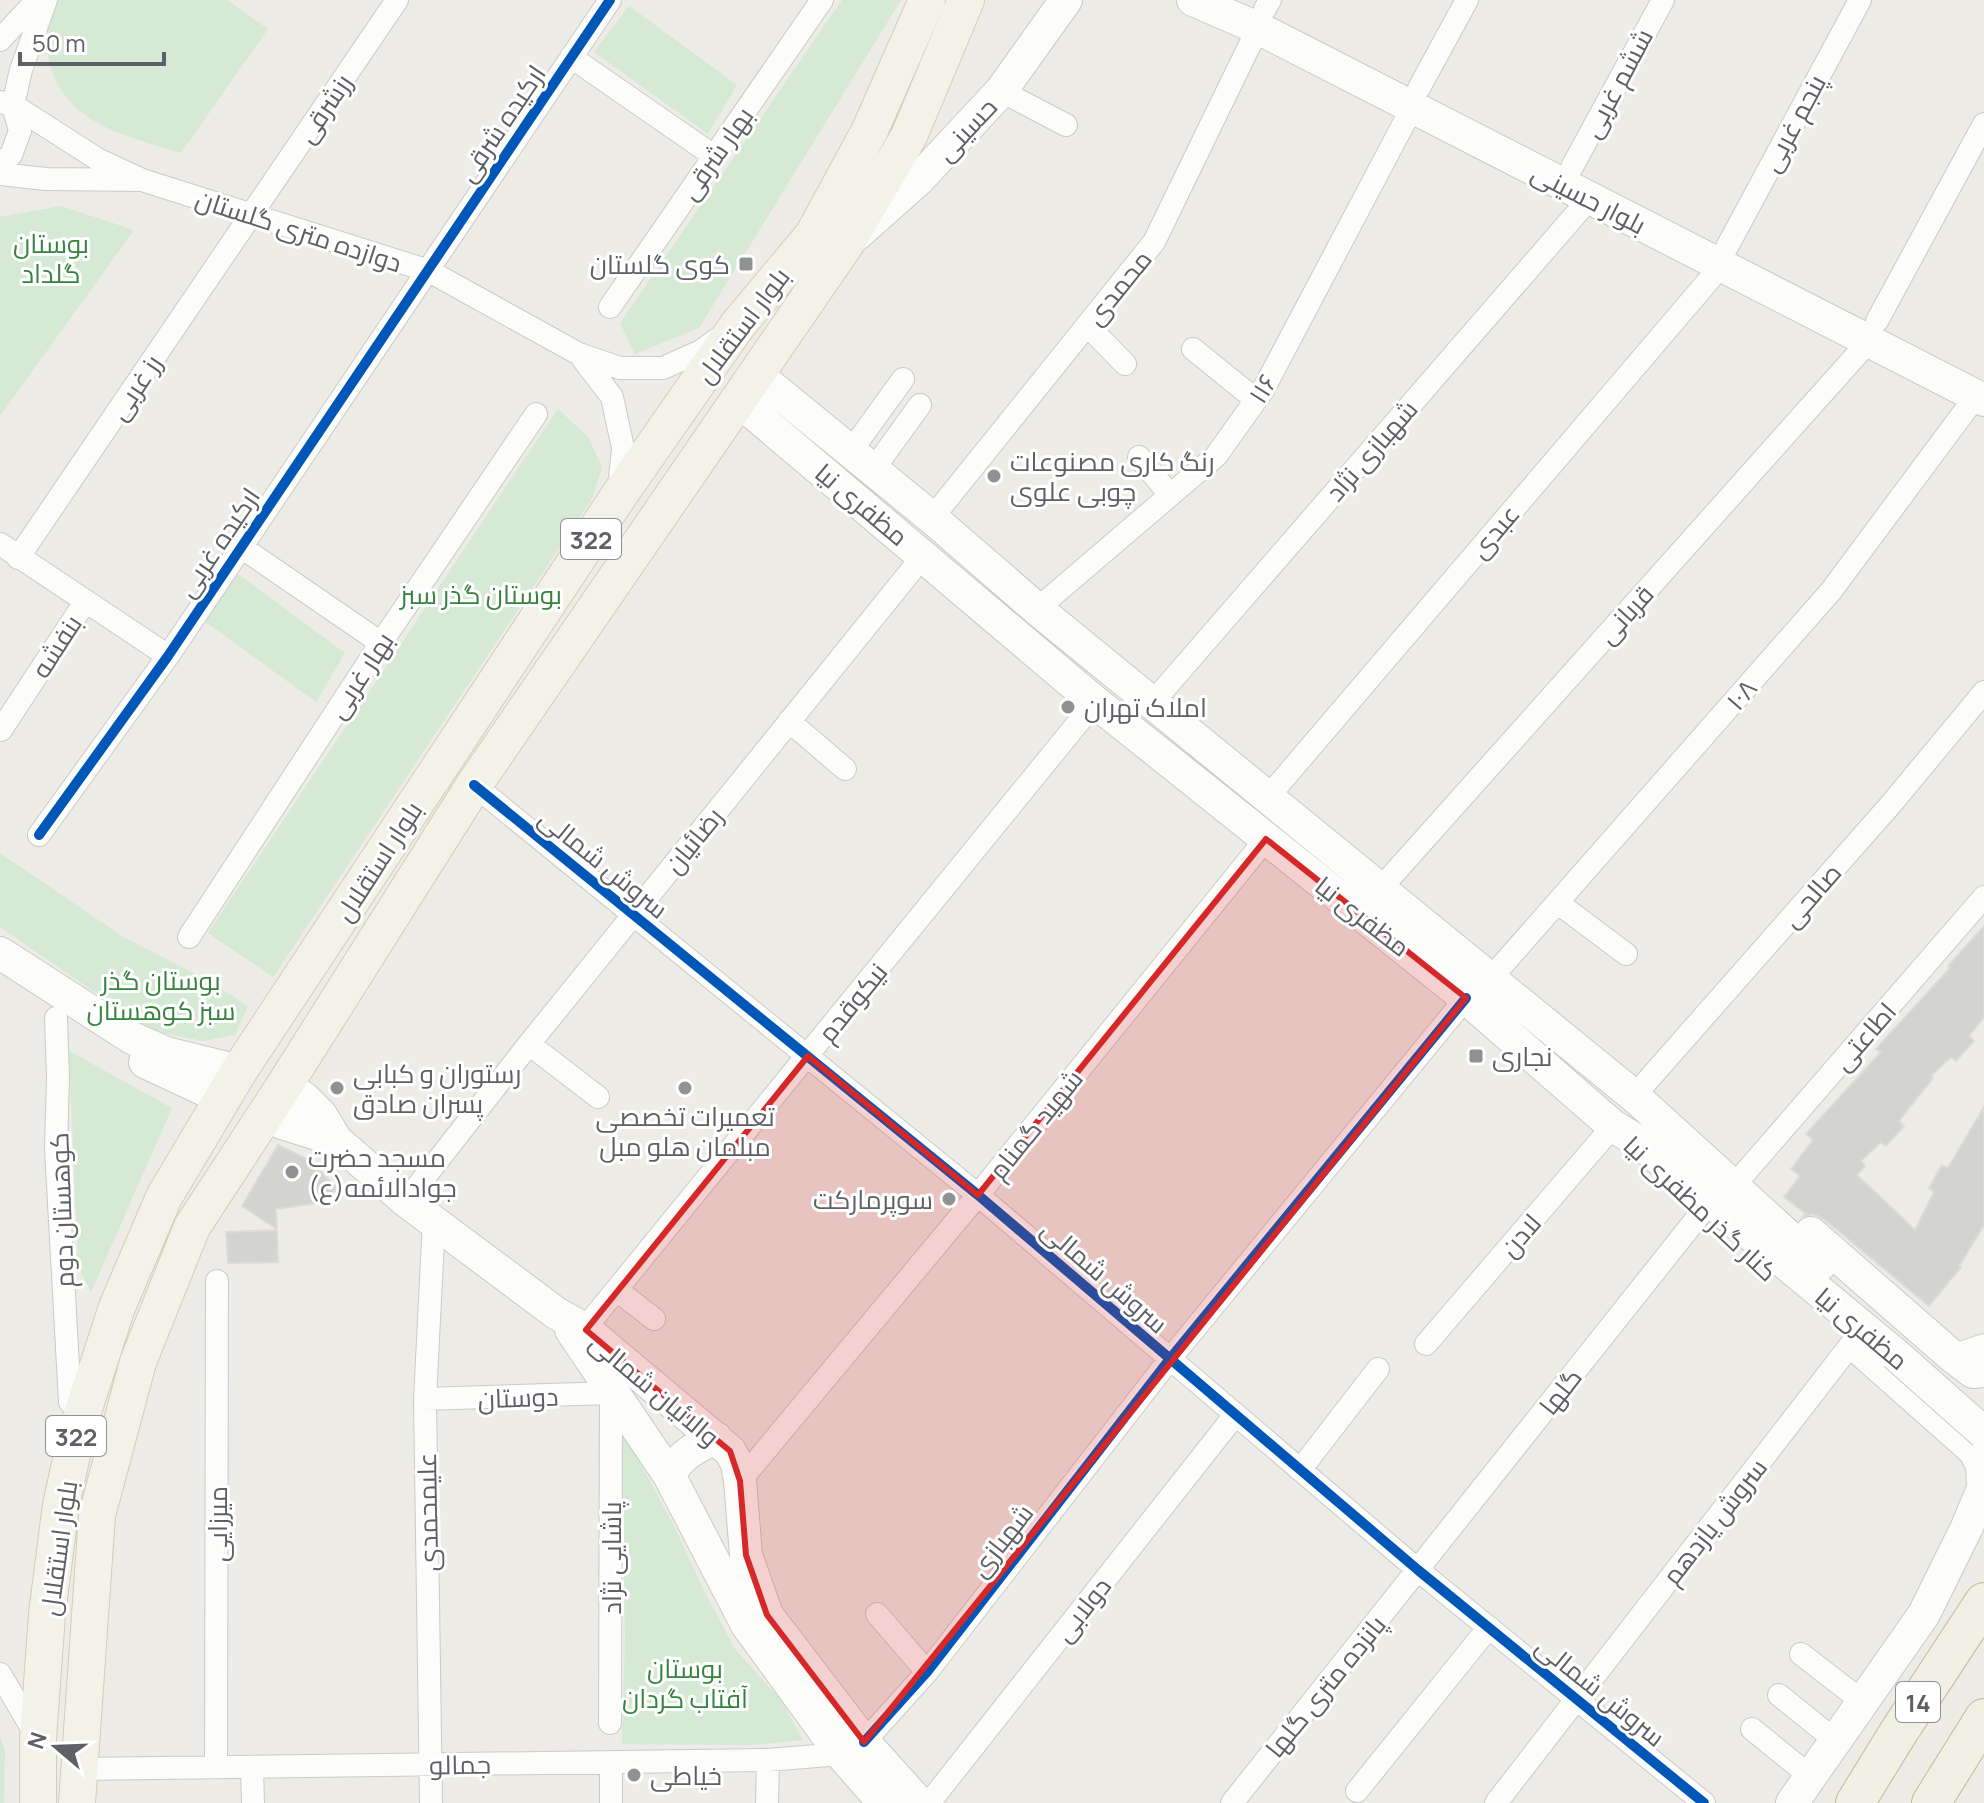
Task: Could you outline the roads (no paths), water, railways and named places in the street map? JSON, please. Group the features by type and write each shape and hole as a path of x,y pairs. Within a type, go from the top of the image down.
{"highway":[{"name":"14","path":"1855,1803 1984,1602"},
{"name":"14","path":"1931,1803 1984,1718"}],"main road":[{"name":"بلوار استقلال","path":"38,1803 38,1739 47,1614 61,1505 78,1427 117,1307 164,1197 230,1084 618,497 737,326 813,235 870,130 927,0"},
{"name":"بلوار استقلال","path":"78,1786 97,1515 138,1362 192,1227 474,785 847,242 909,136 966,0"},
{"name":"حسینی","path":"847,242 918,180 1001,91 1066,0"},
{"name":"بلوار حسینی","path":"1193,0 1261,9 1590,198 1724,256 1874,330 1981,391"},
{"name":"بلوار حسینی","path":"1416,98 1572,167 1724,256"},
{"name":"مظفری نیا","path":"748,388 798,408 1037,609 1380,889 1613,1126 1639,1142 1899,1347 1984,1407"},
{"name":"مظفری نیا","path":"748,388 788,442 1095,702 1266,839 1634,1096 1899,1347 1984,1433"},
{"path":"788,442 779,415 787,408 798,408"},
{"path":"0,953 57,1005"},
{"path":"0,979 230,1084 275,1101"},
{"path":"1634,1096 1744,1174 1973,1361 1968,1389 1946,1410 1935,1415"},
{"name":"والائیان شمالی","path":"275,1101 304,1098 321,1115 336,1140 406,1201 556,1313 730,1451 737,1464 740,1481 746,1555 767,1615 853,1748 884,1803"},
{"name":"کنار گذر مظفری نیا","path":"1613,1126 1701,1213 1974,1450 1982,1465 1983,1487"},
{"name":"والائیان شمالی","path":"582,1334 611,1393 687,1505 747,1625 853,1748 919,1803"},
{"path":"669,1475 677,1461 695,1447 716,1438"},
{"path":"687,1505 710,1507 740,1481"},
{"path":"1792,1803 1924,1614 1983,1487"}],"street":[{"path":"0,40 37,0"},
{"path":"6,104 46,0"},
{"name":"رزشرقی","path":"252,216 397,0"},
{"name":"ارکیده شرقی","path":"429,271 610,0"},
{"name":"بهار شرقی","path":"610,307 822,0"},
{"name":"۱۱۶","path":"1037,609 1216,456 1256,400 1467,0"},
{"name":"ششم غربی","path":"1572,167 1663,0"},
{"name":"پنجم غربی","path":"1724,256 1860,0"},
{"name":"محمدی","path":"932,518 1154,242 1261,9"},
{"path":"571,57 714,156"},
{"path":"1001,91 1066,125"},
{"path":"0,164 11,155 20,131 6,104"},
{"path":"6,104 99,160 142,180"},
{"name":"قربانی","path":"1380,889 1874,330 1984,124"},
{"path":"0,174 46,179 142,180"},
{"name":"دوازده متری گلستان","path":"142,180 429,271 579,354"},
{"name":"شهبازی نژاد","path":"1153,702 1590,198"},
{"name":"رز غربی","path":"18,558 252,216"},
{"name":"عبدی","path":"1268,797 1724,256"},
{"name":"ارکیده غربی","path":"39,835 168,656 429,271"},
{"path":"1087,325 1125,364"},
{"path":"579,354 620,368 663,368 701,351 737,326"},
{"path":"1193,349 1256,400"},
{"path":"579,354 612,397 623,448 618,497"},
{"path":"862,460 903,379"},
{"name":"۱۰۸","path":"1478,989 1558,903 1831,591 1981,391"},
{"path":"862,460 920,405"},
{"name":"بهار غربی","path":"189,937 381,643 536,414"},
{"path":"1139,457 1170,495"},
{"path":"0,544 168,656"},
{"path":"241,547 381,643"},
{"name":"رضائیان","path":"406,1201 923,556"},
{"name":"بنفشه","path":"1,730 85,602"},
{"name":"صالحی","path":"1634,1096 1892,803 1984,692"},
{"name":"نیکوقدم","path":"582,1334 1095,702"},
{"path":"789,721 845,769"},
{"name":"سروش شمالی","path":"474,785 978,1195 1418,1570 1704,1803"},
{"name":"شهید گمنام","path":"740,1481 978,1195 1266,839"},
{"name":"اطاعتی","path":"1744,1174 1984,897"},
{"path":"1558,903 1626,954"},
{"name":"شهبازی","path":"853,1748 927,1672 1169,1360 1478,989"},
{"name":"کوهستان دوم","path":"57,1005 56,1149 70,1402"},
{"path":"529,1044 598,1097"},
{"name":"لادن","path":"1426,1344 1613,1126"},
{"name":"گلها","path":"1418,1570 1701,1213"},
{"name":"علیمحمدی","path":"431,1803 425,1399 434,1221"},
{"name":"میرزایی","path":"216,1767 217,1281"},
{"path":"618,1291 654,1319"},
{"name":"سروش یازدهم","path":"1496,1803 1852,1343"},
{"path":"1300,1470 1378,1369"},
{"name":"دوستان","path":"425,1399 611,1393"},
{"name":"پاشایی نژاد","path":"610,1723 611,1393"},
{"name":"دولابی","path":"929,1803 1235,1415"},
{"name":"پانزده متری گلها","path":"1232,1803 1418,1570"},
{"path":"877,1614 927,1672"},
{"path":"1357,1791 1489,1627"},
{"path":"1801,1654 1863,1702"},
{"path":"0,1674 38,1739"},
{"path":"1779,1695 1836,1741"},
{"path":"1752,1729 1811,1777"},
{"name":"جمالو","path":"78,1786 216,1767 768,1760 853,1748"},
{"path":"767,1803 768,1760"},
{"path":"611,1762 611,1803"},
{"path":"252,1767 253,1803"}],"place":[{"name":"کوی گلستان","path":"746,264"},
{"name":"رنگ کاری مصنوعات چوبی علوی","path":"994,476"},
{"name":"املاک تهران","path":"1068,707"},
{"name":"نجاری","path":"1476,1056"},
{"name":"رستوران و کبابی پسران صادق","path":"337,1088"},
{"name":"تعمیرات تخصصی مبلمان هلو مبل","path":"685,1088"},
{"name":"مسجد حضرت جوادالائمه(ع)","path":"292,1172"},
{"name":"سوپرمارکت","path":"949,1199"},
{"name":"خیاطی","path":"634,1775"}],"park label":[{"name":"بوستان گلداد","path":"51,258"},
{"name":"بوستان گذر سبز","path":"481,594"},
{"name":"بوستان گذر سبز کوهستان","path":"161,995"},
{"name":"بوستان آفتاب گردان","path":"685,1683"}]}
